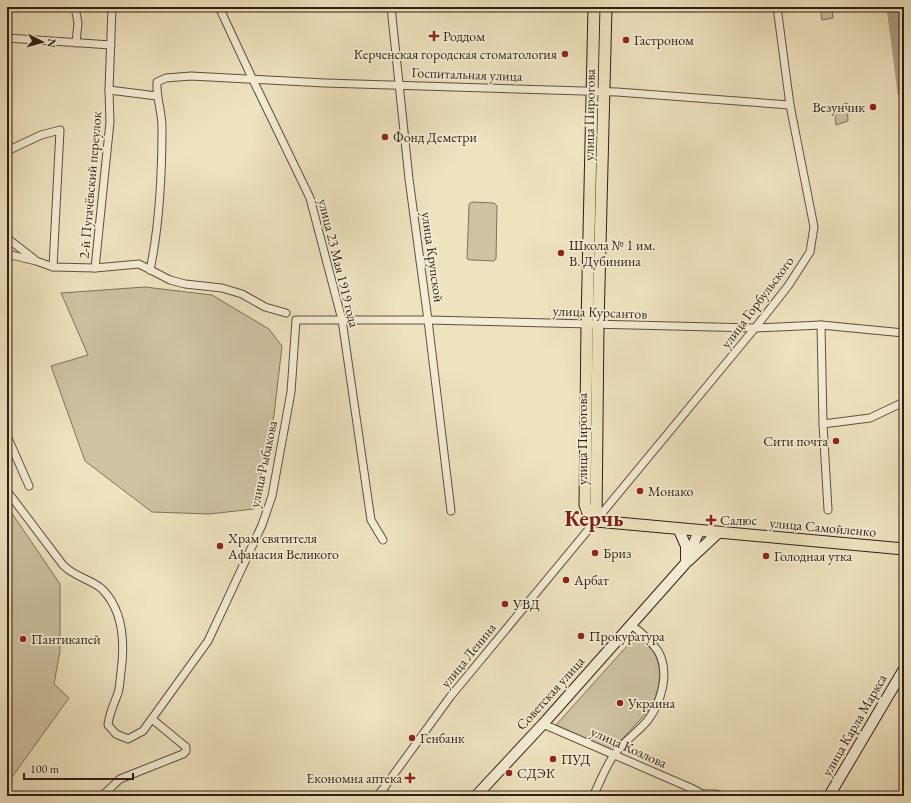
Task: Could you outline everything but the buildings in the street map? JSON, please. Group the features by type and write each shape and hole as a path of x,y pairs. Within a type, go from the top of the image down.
{"main road":[{"name":"улица Пирогова","path":"592,325 592,91 594,7"},
{"name":"улица Пирогова","path":"596,521 588,513 585,505 592,325 605,91 606,7"},
{"name":"улица Самойленко","path":"596,521 904,549"},
{"path":"678,528 686,546 685,564"},
{"name":"Советская улица","path":"476,796 543,724 591,668 685,564 699,530"},
{"path":"685,564 719,532"},
{"name":"улица Карла Маркса","path":"829,796 904,669"}],"street":[{"path":"75,7 78,23 76,43"},
{"name":"2-й Пугачёвский переулок","path":"95,268 110,122 109,90 112,7"},
{"name":"улица 23 Мая 1919 года","path":"219,7 310,198 342,320 372,520 383,540"},
{"name":"улица Крупской","path":"391,7 398,85 451,511"},
{"name":"улица Горбульского","path":"596,521 756,328 788,286 810,252 814,227 790,105 778,7"},
{"path":"7,38 111,45"},
{"name":"Госпитальная улица","path":"157,96 157,82 166,78 191,76 253,80 605,91 790,105"},
{"path":"109,90 157,96 162,117 162,156 158,220 150,270"},
{"path":"7,151 41,135 60,130 53,267"},
{"path":"7,238 36,261"},
{"path":"7,254 53,267 95,268 139,264 170,280 185,284 222,288 242,294 265,307 286,313"},
{"name":"улица Курсантов","path":"296,320 428,320 756,328 820,325 904,333"},
{"name":"улица Рыбакова","path":"7,491 68,571 100,587 115,606 120,620 123,637 123,657 118,692 109,717 108,725 116,734 128,739 143,731 208,641 262,525 272,496 290,392 296,320"},
{"path":"820,325 823,424 828,510"},
{"path":"823,424 870,418 904,402"},
{"path":"7,436 29,486"},
{"name":"улица Ленина","path":"389,796 379,794 455,691 596,521"},
{"path":"593,796 614,755 648,720 656,706 663,685 663,666 657,650 631,625"},
{"path":"102,796 120,779 183,754 186,751 186,747 152,719"},
{"name":"улица Козлова","path":"543,724 705,795 716,794 721,796"}],"shaded area":[{"path":"820,7 832,7 833,18 822,20"},
{"path":"847,103 848,121 836,125 834,108"},
{"path":"472,202 494,203 497,206 496,259 494,261 467,259 469,205"},
{"path":"145,287 212,295 269,329 282,346 274,415 254,509 209,514 152,512 85,461 51,366 88,355 61,293"},
{"path":"7,506 60,584 60,651 54,684 69,698 7,784"},
{"path":"635,637 652,650 658,664 658,688 653,704 649,710 612,750 556,725"}],"waterway":[{"path":"893,7 904,92"}],"place":[{"name":"Роддом","path":"434,36"},
{"name":"Гастроном","path":"626,40"},
{"name":"Керченская городская стоматология","path":"565,54"},
{"name":"Везунчик","path":"873,107"},
{"name":"Фонд Деметри","path":"385,137"},
{"name":"Школа № 1 им. В. Дубинина","path":"561,253"},
{"name":"Сити почта","path":"836,441"},
{"name":"Монако","path":"640,491"},
{"name":"Салюс","path":"711,520"},
{"name":"Храм святителя Афанасия Великого","path":"220,546"},
{"name":"Бриз","path":"595,553"},
{"name":"Голодная утка","path":"766,556"},
{"name":"Арбат","path":"566,580"},
{"name":"УВД","path":"505,604"},
{"name":"Прокуратура","path":"581,636"},
{"name":"Пантикапей","path":"23,639"},
{"name":"Украина","path":"620,703"},
{"name":"Генбанк","path":"412,738"},
{"name":"ПУД","path":"553,759"},
{"name":"СДЭК","path":"509,773"},
{"name":"Економна аптека","path":"410,778"}],"district":[{"name":"Керчь","path":"594,518"}]}
